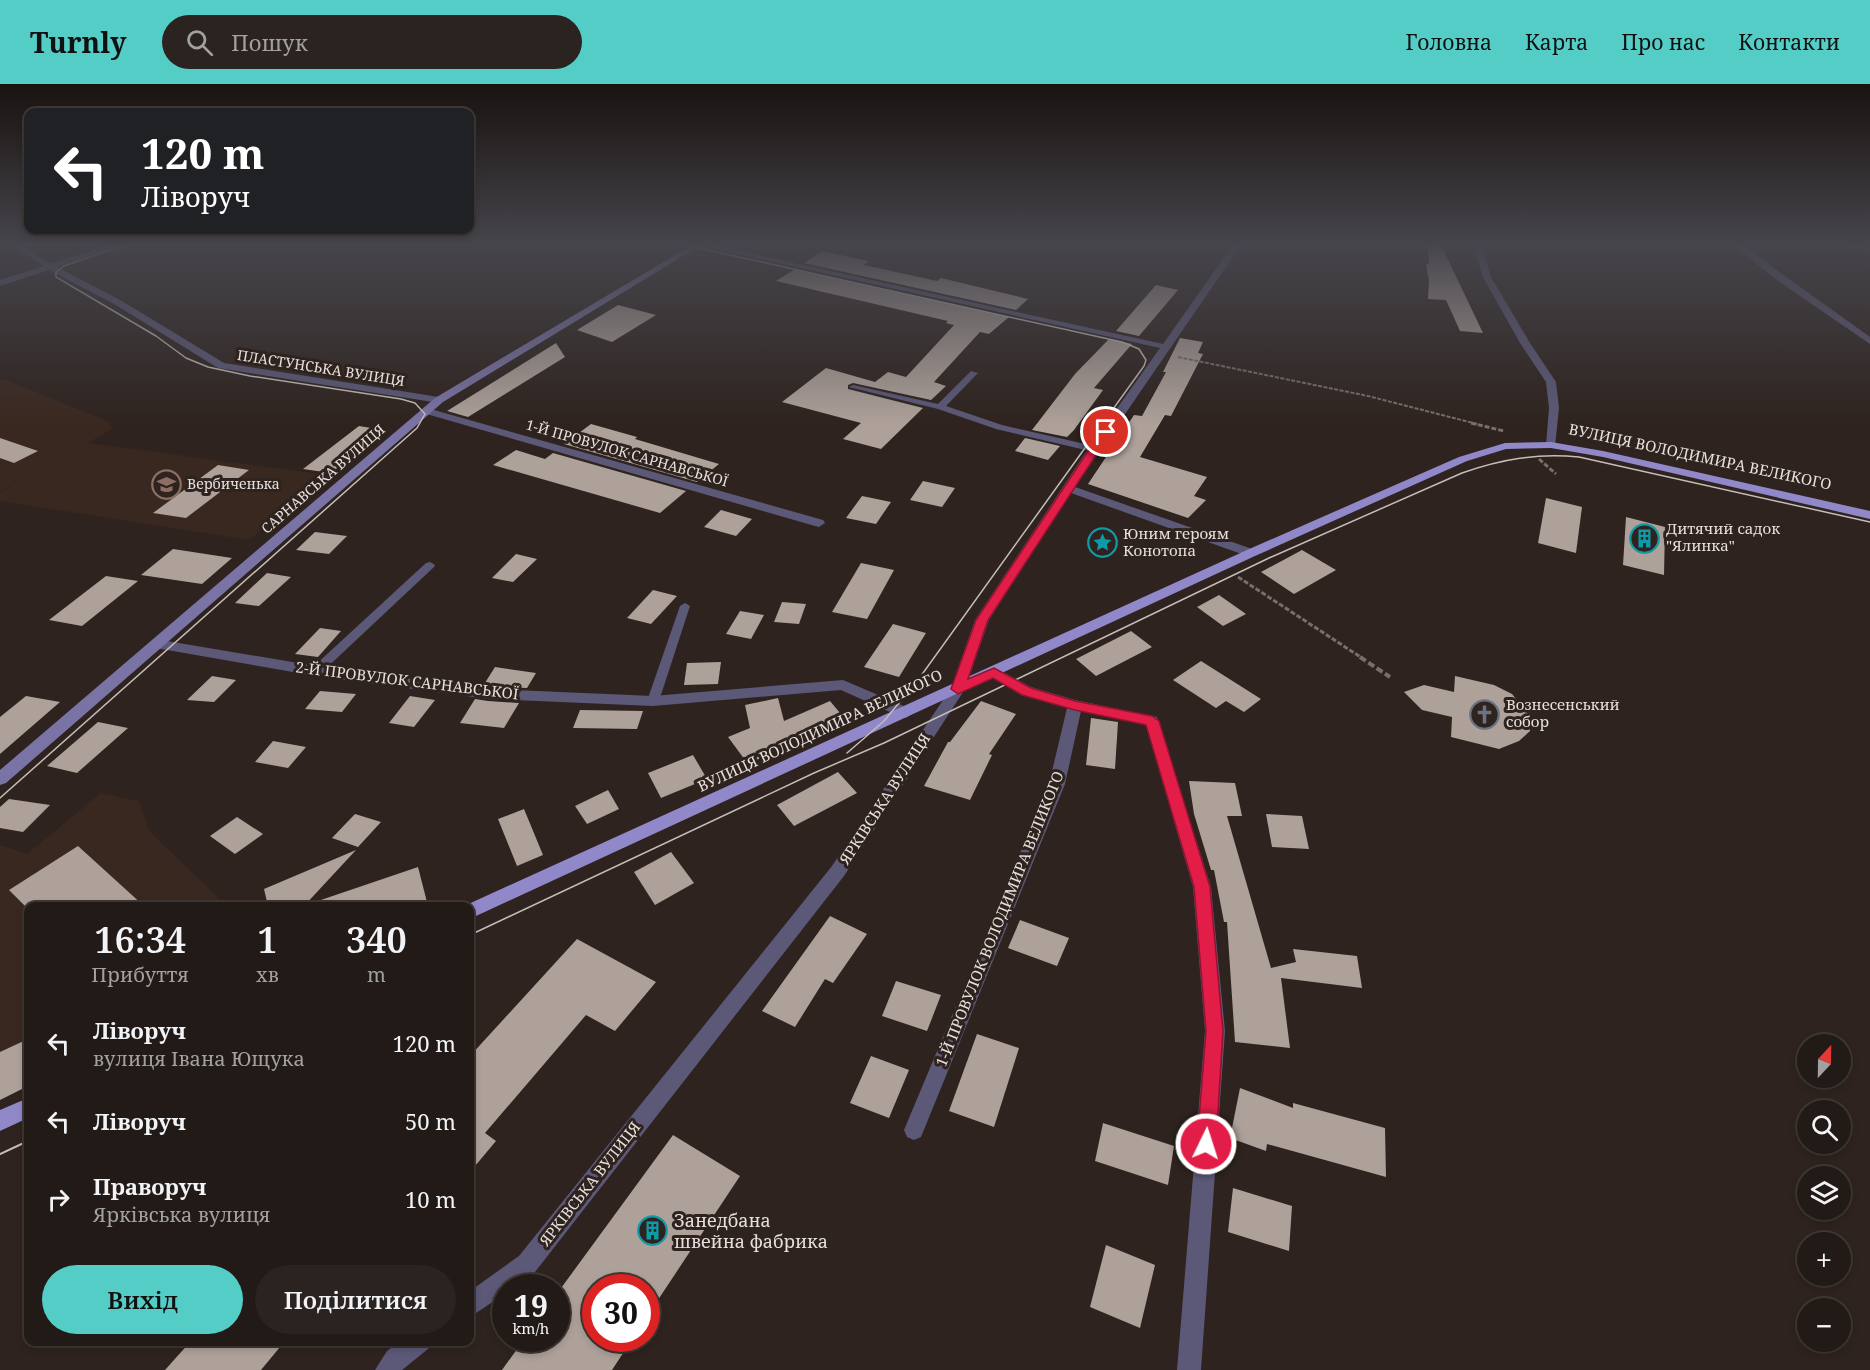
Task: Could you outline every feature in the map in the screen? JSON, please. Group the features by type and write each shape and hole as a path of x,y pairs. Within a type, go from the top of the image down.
{"main road":[{"name":"ВУЛИЦЯ ВОЛОДИМИРА ВЕЛИКОГО","path":"474,909 906,713 1222,566 1463,459 1505,446 1551,445 1614,456 1870,515"},
{"path":"0,1121 24,1110"}],"street":[{"name":"ПЛАСТУНСЬКА ВУЛИЦЯ","path":"122,305 221,366 439,400"},
{"name":"САРНАВСЬКА ВУЛИЦЯ","path":"0,778 439,400 597,305"},
{"path":"975,305 1166,347"},
{"name":"ЯРКІВСЬКА ВУЛИЦЯ","path":"474,1302 527,1264 838,871 958,689 982,620 1094,449 1195,305"},
{"path":"1503,305 1551,382 1554,408 1551,445"},
{"path":"1819,305 1870,340"},
{"name":"1-Й ПРОВУЛОК САРНАВСЬКОЇ","path":"427,411 819,523"},
{"path":"1068,488 1251,554"},
{"name":"2-Й ПРОВУЛОК САРНАВСЬКОЇ","path":"155,644 316,671 488,694 653,700 843,685 906,713"},
{"path":"994,672 1026,692 1152,721 1202,887 1215,1031 1189,1370"},
{"name":"1-Й ПРОВУЛОК ВОЛОДИМИРА ВЕЛИКОГО","path":"914,1130 990,953 1057,784 1075,705"},
{"path":"387,1370 395,1359 413,1346"}],"lane":[{"path":"940,407 974,373"},
{"path":"853,387 940,407 999,427 1094,449"},
{"path":"316,671 430,565"},
{"path":"653,700 685,606"}],"path":[{"path":"1166,347 1181,359 1368,396 1508,432"},
{"path":"1222,566 1390,677"}],"shaded area":[{"name":"Вербиченька","path":"3,379 110,422 112,429 88,443 327,475 249,540 0,501 0,492 29,475 0,491 0,380"},
{"path":"101,793 139,801 149,831 223,902 24,902 24,1088 0,1100 0,845 27,854"}],"building":[{"path":"618,305 656,315 612,342 577,330"},
{"path":"879,305 956,305 1009,317 989,334 980,332 934,382 946,386 931,400 853,383 848,385 848,389 923,408 881,449 843,439 861,423 782,402 826,368 875,382 888,372 906,377 954,325 946,323 948,321"},
{"path":"994,305 1021,305 1016,310"},
{"path":"1139,305 1165,305 1139,336 1116,331"},
{"path":"1448,305 1470,305 1483,333 1460,331"},
{"path":"1180,338 1203,342 1198,353 1203,354 1171,416 1165,415 1140,457 1207,477 1194,496 1206,500 1188,518 1088,484 1134,415 1142,416 1166,372 1163,372"},
{"path":"1109,339 1132,344 1094,388 1103,390 1074,430 1067,437 1032,430 1075,374"},
{"path":"556,343 565,357 468,417 447,411"},
{"path":"591,424 719,464 697,482 564,444"},
{"path":"359,426 384,430 331,473 303,469"},
{"path":"0,438 38,451 14,463 0,458"},
{"path":"1025,438 1060,446 1048,460 1015,451"},
{"path":"516,450 545,459 553,453 686,491 660,513 493,465"},
{"path":"218,465 249,470 186,518 153,513"},
{"path":"923,481 955,488 942,507 910,500"},
{"path":"862,496 891,502 876,524 846,518"},
{"path":"1546,498 1582,507 1576,553 1538,543"},
{"path":"721,510 752,519 736,536 704,527"},
{"path":"1626,517 1665,527 1664,575 1623,565"},
{"path":"315,532 347,536 329,554 296,550"},
{"path":"173,549 232,558 202,584 141,575"},
{"path":"1302,550 1336,570 1294,594 1261,572"},
{"path":"516,554 537,559 513,582 492,578"},
{"path":"861,563 894,570 867,619 832,612"},
{"path":"267,573 291,577 259,606 235,603"},
{"path":"106,576 138,581 82,626 49,620"},
{"path":"653,590 677,596 651,624 627,618"},
{"path":"1219,595 1246,614 1223,626 1197,607"},
{"path":"782,602 806,604 799,624 774,622"},
{"path":"740,611 764,615 751,639 726,634"},
{"path":"893,624 926,633 899,677 864,667"},
{"path":"320,628 341,631 318,657 295,654"},
{"path":"1131,631 1152,647 1096,676 1076,659"},
{"path":"1201,661 1261,699 1244,712 1226,701 1216,708 1173,680"},
{"path":"721,662 718,684 684,685 687,663"},
{"path":"495,667 536,673 527,688 483,686"},
{"path":"212,676 236,680 214,702 187,700"},
{"name":"Вознесенський собор","path":"1455,676 1494,685 1512,694 1525,710 1530,711 1530,731 1519,741 1499,749 1451,737 1452,717 1422,710 1404,692 1424,685 1454,692"},
{"path":"320,691 356,694 342,712 305,709"},
{"path":"26,696 60,702 0,754 0,717"},
{"path":"410,696 435,700 414,727 389,723"},
{"path":"778,698 784,721 830,701 845,719 748,764 728,737 750,728 745,705"},
{"path":"475,699 519,703 504,728 460,723"},
{"path":"981,701 1016,714 989,754 992,755 970,800 924,786 948,742"},
{"path":"580,710 643,711 637,729 573,728"},
{"path":"1091,718 1118,722 1115,769 1086,765"},
{"path":"98,722 128,728 77,773 47,766"},
{"path":"273,741 306,747 288,768 255,762"},
{"path":"693,755 707,779 661,798 648,773"},
{"path":"838,772 857,793 794,826 777,805"},
{"path":"1189,781 1235,783 1242,816 1227,816 1271,968 1296,962 1293,949 1357,956 1362,988 1281,978 1290,1048 1235,1042 1227,922 1224,922 1214,870 1211,870 1194,814"},
{"path":"608,790 619,809 587,824 575,806"},
{"path":"9,799 50,805 23,832 0,828 0,807"},
{"path":"524,809 543,855 517,866 498,819"},
{"path":"355,814 381,822 358,847 332,838"},
{"path":"1266,814 1302,816 1309,849 1272,847"},
{"path":"237,817 263,834 235,854 210,836"},
{"path":"78,846 140,902 24,902 24,905 9,890"},
{"path":"356,850 308,902 267,902 264,889"},
{"path":"671,852 694,883 655,905 634,872"},
{"path":"418,867 427,902 315,902"},
{"path":"830,916 867,934 833,983 825,979 795,1027 762,1011"},
{"path":"1020,920 1069,938 1057,966 1008,948"},
{"path":"577,939 656,982 615,1031 586,1015 485,1133 496,1141 474,1167 474,1052"},
{"path":"896,981 941,995 927,1031 882,1016"},
{"path":"977,1034 1019,1048 994,1127 949,1111"},
{"path":"24,1041 24,1088 0,1100 0,1052"},
{"path":"871,1056 909,1070 889,1118 850,1103"},
{"path":"1240,1088 1293,1108 1293,1103 1385,1128 1386,1177 1267,1144 1266,1151 1230,1138"},
{"path":"1103,1123 1174,1146 1168,1185 1095,1161"},
{"name":"Занедбана швейна фабрика","path":"673,1135 740,1176 660,1297 660,1274 582,1274 582,1352 624,1352 612,1370 502,1370 515,1352 570,1352 570,1276"},
{"path":"1233,1188 1292,1206 1289,1251 1228,1232"},
{"path":"1106,1245 1155,1265 1140,1328 1090,1307"},
{"path":"187,1346 281,1346 261,1370 165,1370"}],"tram line":[{"path":"0,798 417,428 425,414 415,403 401,399 250,376 208,367 186,358 156,336 103,305"},
{"path":"847,753 884,721 918,680 1144,366 1146,360 1139,349 1122,342 955,305"},
{"path":"474,933 814,773 884,743 1269,558 1477,468 1534,457 1579,457 1870,522"},
{"path":"0,1154 24,1143"}],"place":[{"name":"Вербиченька","path":"166,484"},
{"name":"Дитячий садок \"Ялинка\"","path":"1645,538"},
{"name":"Юним героям Конотопа","path":"1102,543"},
{"name":"Вознесенський собор","path":"1485,714"},
{"name":"Занедбана швейна фабрика","path":"653,1231"}],"route":[{"path":"1106,432 982,620 958,689 994,672 1026,692 1152,721 1202,887 1215,1031 1206,1144"}]}
